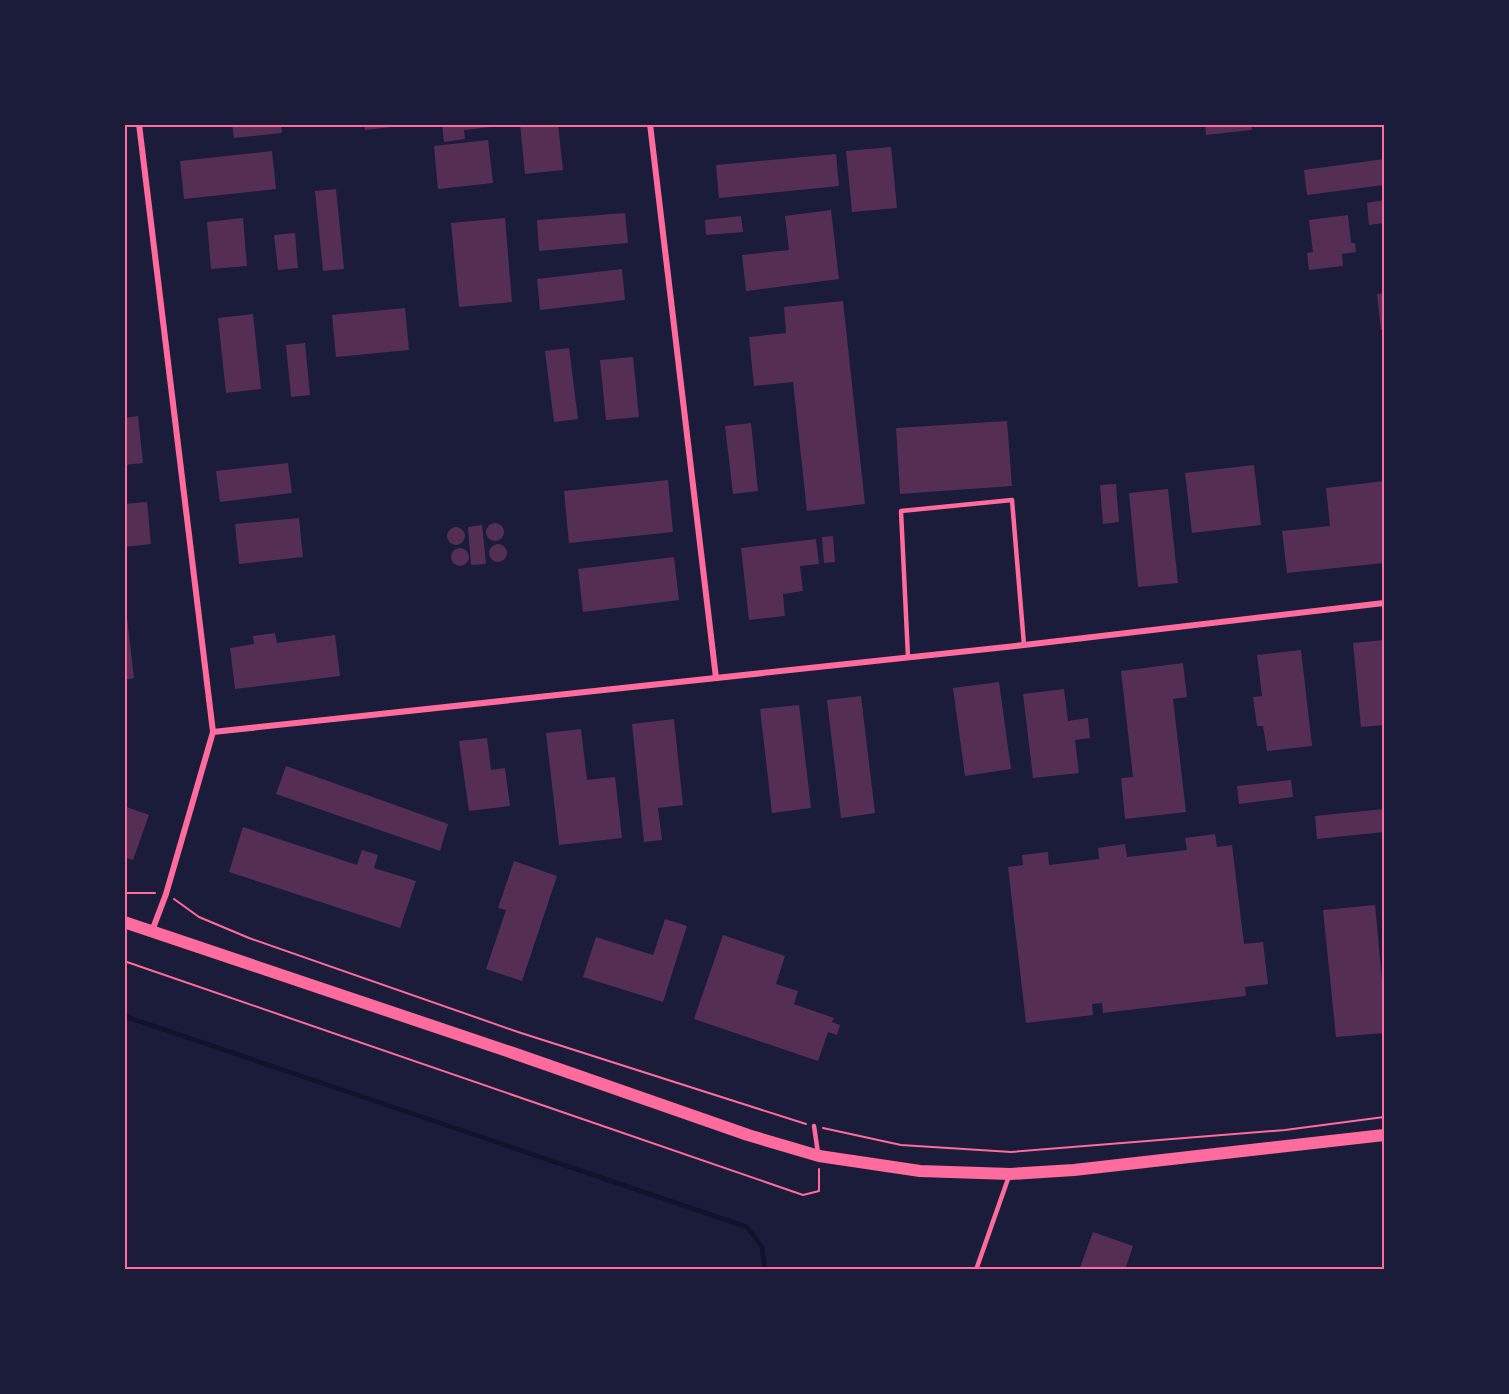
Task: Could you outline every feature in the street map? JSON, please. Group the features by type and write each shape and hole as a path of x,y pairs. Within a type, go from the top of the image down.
{"main road":[{"path":"124,922 501,1049 748,1136 819,1156 920,1171 1010,1174 1074,1170 1384,1135"}],"street":[{"path":"139,124 213,732 166,894 152,932"},
{"path":"650,124 716,678"},
{"path":"213,732 1024,645 1384,603"}],"lane":[{"path":"908,657 901,511 1012,501 1024,645"},
{"path":"814,1126 819,1156"},
{"path":"976,1269 1010,1174"}],"path":[{"path":"124,893 166,894 199,917 249,938 518,1032 803,1123 901,1146 1011,1152 1285,1130 1384,1117"},
{"path":"124,961 803,1195 819,1191 819,1156"}],"building":[{"path":"232,124 281,124 282,133 234,138"},
{"path":"364,124 401,124 401,126 365,130"},
{"path":"442,124 500,124 500,126 464,130 465,139 444,142"},
{"path":"520,124 558,124 563,170 525,174"},
{"path":"1251,124 1252,130 1206,135 1205,125"},
{"path":"488,140 493,183 438,189 434,146"},
{"path":"891,147 897,208 852,212 846,151"},
{"path":"272,151 276,189 184,199 180,161"},
{"path":"836,154 839,186 719,198 716,165"},
{"path":"1384,159 1384,185 1307,195 1304,170"},
{"path":"336,189 344,269 323,271 315,191"},
{"path":"1384,200 1384,223 1369,225 1367,203"},
{"path":"831,210 839,279 746,291 742,255 789,250 785,216"},
{"path":"625,213 628,243 539,251 537,220"},
{"path":"1348,215 1351,243 1355,243 1356,252 1342,254 1343,266 1309,270 1307,253 1313,252 1309,220"},
{"path":"741,216 743,232 706,235 705,220"},
{"path":"243,218 247,266 211,269 207,222"},
{"path":"505,218 512,302 459,307 451,223"},
{"path":"295,233 298,268 278,270 274,235"},
{"path":"622,269 625,300 540,310 537,279"},
{"path":"1384,293 1384,329 1381,330 1377,294"},
{"path":"843,301 865,504 807,511 793,382 754,386 749,337 786,333 784,307"},
{"path":"405,308 409,350 336,357 332,315"},
{"path":"253,314 261,389 226,393 218,318"},
{"path":"305,343 310,395 291,397 286,345"},
{"path":"569,348 578,419 554,422 545,351"},
{"path":"633,357 639,417 606,420 600,360"},
{"path":"138,416 143,463 124,465 124,418"},
{"path":"1007,421 1012,486 900,494 896,428"},
{"path":"751,423 758,491 733,494 725,426"},
{"path":"288,463 292,493 220,502 216,471"},
{"path":"1254,465 1261,525 1192,533 1185,473"},
{"path":"668,480 673,532 569,543 564,491"},
{"path":"1384,481 1384,563 1287,573 1282,531 1330,526 1326,488"},
{"path":"1116,484 1119,522 1103,524 1100,485"},
{"path":"1168,489 1178,583 1138,587 1129,493"},
{"path":"147,502 151,544 124,547 124,504"},
{"path":"299,518 303,557 239,564 235,524"},
{"path":"495,523 501,526 504,532 501,538 495,541 489,538 486,532 489,526"},
{"path":"482,525 486,564 471,565 468,527"},
{"path":"456,527 462,530 465,536 462,542 456,545 450,542 447,536 450,530"},
{"path":"833,536 835,562 824,563 822,537"},
{"path":"816,539 819,564 800,566 803,591 783,594 785,616 749,620 741,548"},
{"path":"498,544 504,547 507,553 504,559 498,562 492,559 489,553 492,547"},
{"path":"460,548 466,551 469,557 466,563 460,566 454,563 451,557 454,551"},
{"path":"674,557 679,600 583,612 578,569"},
{"path":"124,609 126,609 134,678 124,680"},
{"path":"275,633 277,643 335,635 340,676 235,689 230,648 254,644 253,636"},
{"path":"1384,640 1384,725 1361,727 1353,643"},
{"path":"1301,650 1312,746 1267,751 1263,726 1257,726 1253,697 1262,696 1257,655"},
{"path":"1183,663 1187,697 1173,699 1186,812 1125,819 1121,778 1133,777 1121,671"},
{"path":"999,682 1011,769 965,776 953,688"},
{"path":"1064,689 1068,721 1088,718 1090,738 1075,740 1079,773 1033,778 1023,694"},
{"path":"861,696 875,813 841,818 827,700"},
{"path":"799,705 811,808 772,813 760,709"},
{"path":"674,719 683,805 658,808 662,840 644,842 632,724"},
{"path":"581,729 587,780 615,777 622,838 559,845 546,733"},
{"path":"487,738 491,770 505,768 510,806 469,811 459,741"},
{"path":"286,766 448,824 440,851 276,794"},
{"path":"1291,780 1293,797 1239,804 1237,786"},
{"path":"124,806 149,815 133,860 124,857"},
{"path":"1384,809 1384,832 1317,839 1315,816"},
{"path":"243,827 357,865 362,850 378,855 374,868 416,881 400,928 229,872"},
{"path":"1215,834 1217,847 1232,845 1244,944 1263,942 1268,984 1245,987 1246,996 1103,1013 1102,1003 1092,1004 1093,1015 1026,1023 1008,867 1023,865 1022,855 1048,852 1049,865 1099,859 1098,848 1125,844 1127,857 1187,850 1185,838"},
{"path":"514,861 557,876 522,981 486,969 506,910 498,908"},
{"path":"1375,905 1384,1001 1384,1033 1336,1037 1323,910"},
{"path":"665,919 687,926 663,1002 583,977 596,937 653,955"},
{"path":"723,935 785,956 776,984 798,991 794,1004 834,1018 832,1022 840,1025 837,1035 828,1032 818,1061 694,1019"},
{"path":"1093,1232 1133,1246 1125,1270 1079,1270"}],"waterway":[{"path":"124,1016 747,1227 762,1247 765,1270"}]}
